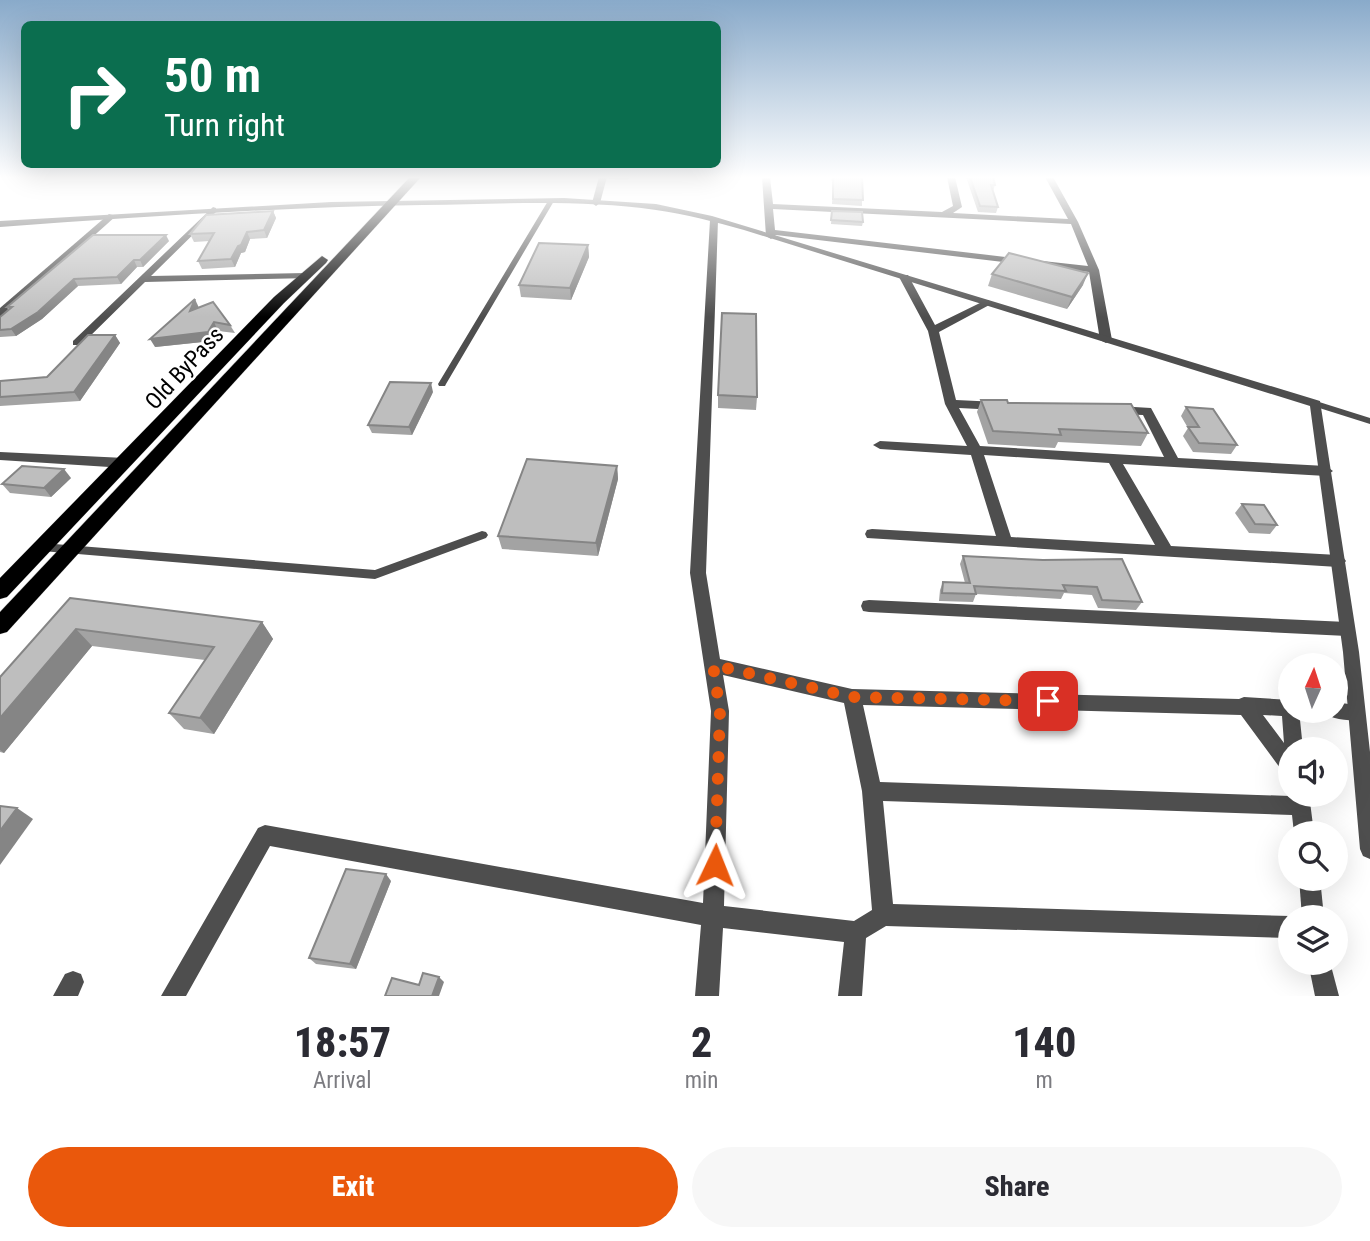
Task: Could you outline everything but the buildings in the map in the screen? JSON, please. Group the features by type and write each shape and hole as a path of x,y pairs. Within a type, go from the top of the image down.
{"main road":[{"name":"Old ByPass","path":"0,591 279,300 363,223"},
{"path":"0,626 367,223"},
{"path":"279,300 300,300"}],"street":[{"path":"0,314 103,223"},
{"path":"77,343 199,223"},
{"path":"706,996 713,916 720,711 698,573 714,223"},
{"path":"728,223 771,234 904,278 1316,404 1347,629 1370,849"},
{"path":"769,223 771,234"},
{"path":"1075,223 1094,270 1106,340"},
{"path":"771,234 1094,270"},
{"path":"143,278 306,276"},
{"path":"904,278 933,331 951,404 976,451 1005,541"},
{"path":"933,331 988,303"},
{"path":"951,404 1016,407"},
{"path":"1108,410 1147,411 1172,461"},
{"path":"880,445 1326,471"},
{"path":"0,456 125,463"},
{"path":"1114,458 1166,551"},
{"path":"872,534 1338,561"},
{"path":"869,606 1347,629"},
{"path":"713,665 852,697 1278,708"},
{"path":"852,697 872,791 883,915"},
{"path":"1244,705 1278,750"},
{"path":"1348,711 1356,712"},
{"path":"872,791 1278,800"},
{"path":"173,996 265,835 713,916 856,932 883,915 1278,927"},
{"path":"850,996 856,932"},
{"path":"1322,975 1328,996"}],"lane":[{"path":"442,384 538,223"},
{"path":"1316,404 1370,421"},
{"path":"42,547 375,575 482,535"}],"route":[{"path":"715,865 720,711 713,665 852,697 1048,701"}]}
